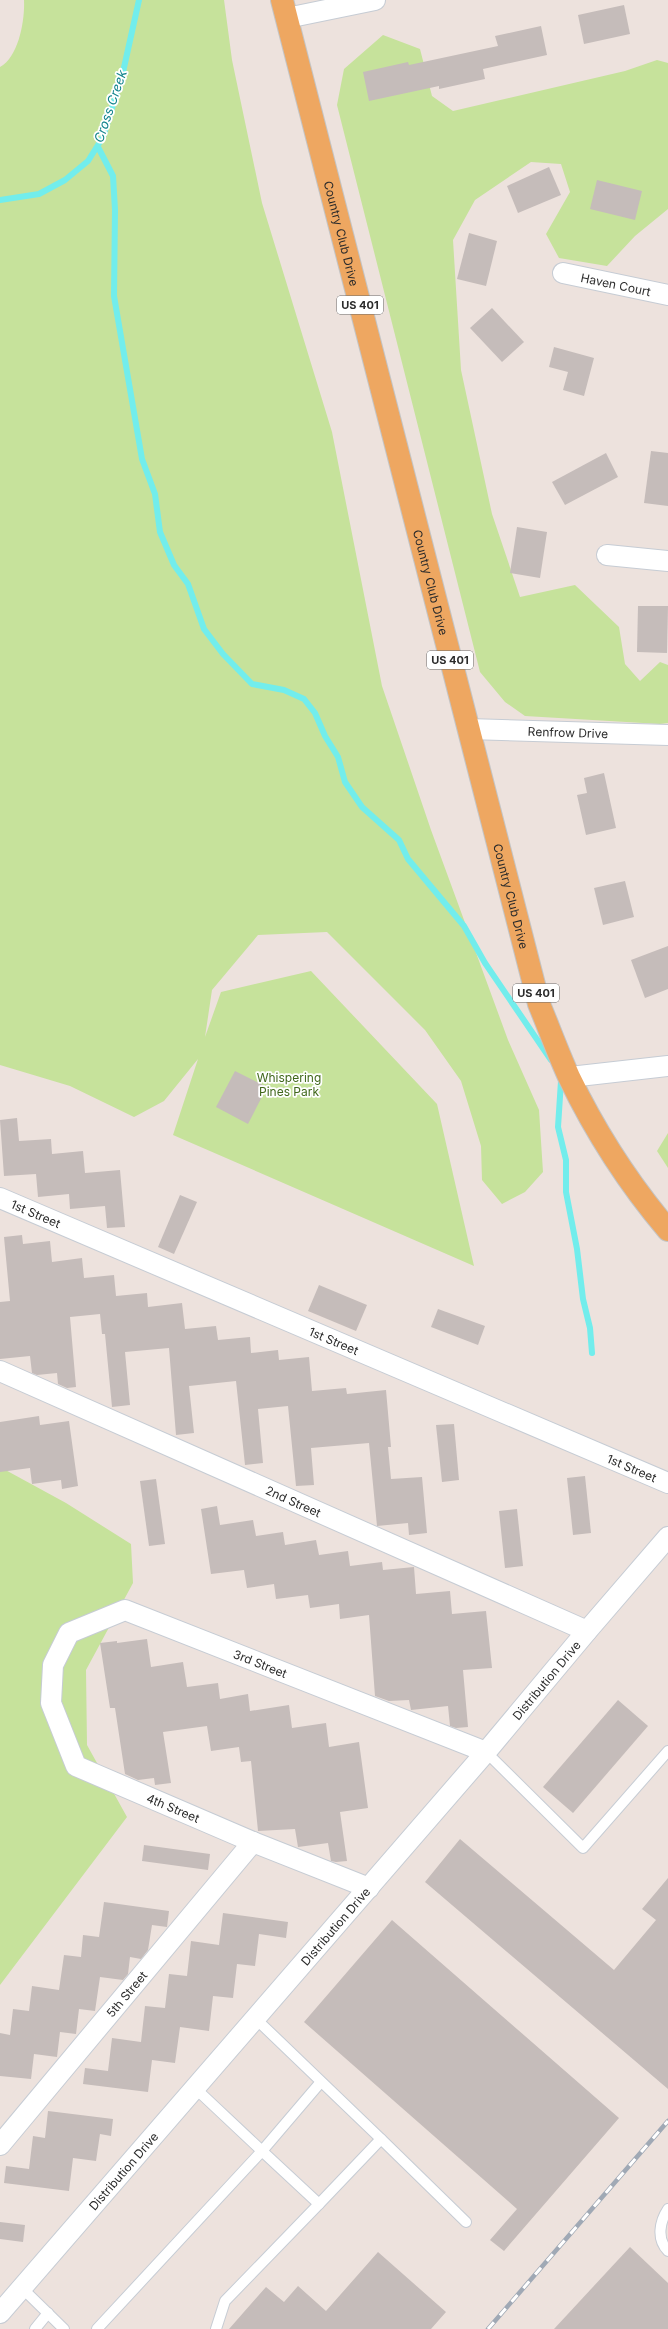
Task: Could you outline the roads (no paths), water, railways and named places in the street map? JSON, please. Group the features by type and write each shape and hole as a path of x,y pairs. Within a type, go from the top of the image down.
{"main road":[{"name":"Country Club Drive","path":"284,9 539,1004 570,1077 599,1131 626,1176 668,1230"}],"street":[{"path":"284,9 375,0"},
{"name":"Haven Court","path":"563,273 668,295"},
{"path":"607,555 668,561"},
{"name":"Renfrow Drive","path":"468,729 668,735"},
{"path":"570,1077 668,1066"},
{"name":"1st Street","path":"0,1198 668,1483"},
{"name":"2nd Street","path":"0,1371 587,1630"},
{"name":"Distribution Drive","path":"0,2313 369,1888 486,1752 587,1630 668,1537"},
{"name":"3rd Street","path":"53,1665 69,1633 125,1610 486,1752"},
{"name":"4th Street","path":"53,1665 51,1703 76,1766 253,1842 369,1888"},
{"name":"5th Street","path":"0,2145 253,1842"}],"lane":[{"path":"486,1752 583,1848 668,1751"},
{"path":"255,2018 320,2083 381,2139 466,2222"},
{"path":"97,2329 262,2151 320,2083"},
{"path":"195,2088 320,2204"},
{"path":"216,2329 225,2301 381,2139"},
{"path":"668,2209 661,2220 660,2234 664,2247 668,2251"},
{"path":"22,2288 64,2329"},
{"path":"35,2329 48,2313"}],"waterway":[{"name":"Cross Creek","path":"0,200 39,194 65,180 88,161 103,137 123,72 139,0"},
{"path":"98,147 113,176 115,210 114,296 142,459 155,494 160,532 174,565 188,584 204,629 223,654 252,684 284,690 304,699 315,713 325,736 338,757 345,782 362,807 399,840 408,859 464,926 485,963 551,1060"},
{"path":"561,1081 558,1127 566,1160 566,1192 577,1249 583,1299 590,1328 592,1353"}],"railway":[{"path":"488,2329 668,2121"}],"park label":[{"name":"Whispering Pines Park","path":"289,1084"}]}
